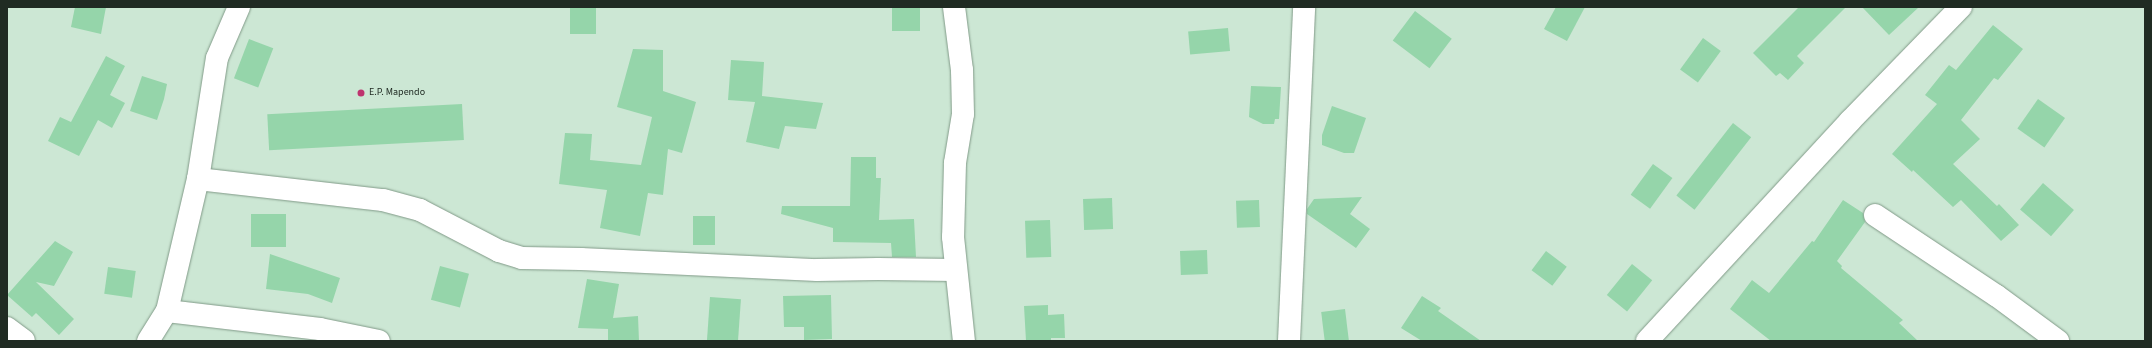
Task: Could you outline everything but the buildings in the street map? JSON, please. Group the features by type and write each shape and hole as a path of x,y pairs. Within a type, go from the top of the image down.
{"street":[{"path":"148,341 167,311 198,179 217,58 239,7"},
{"path":"954,7 962,70 963,114 955,163 952,237 964,341"},
{"path":"1289,341 1304,7"},
{"path":"1647,341 1850,121 1961,7"},
{"path":"198,179 383,200 420,210 499,251 522,258 581,259 818,270 955,270"},
{"path":"1875,215 1997,296 2058,341"},
{"path":"167,311 320,329 380,341"},
{"path":"7,328 24,341"}],"place":[{"name":"E.P. Mapendo","path":"361,93"}]}
